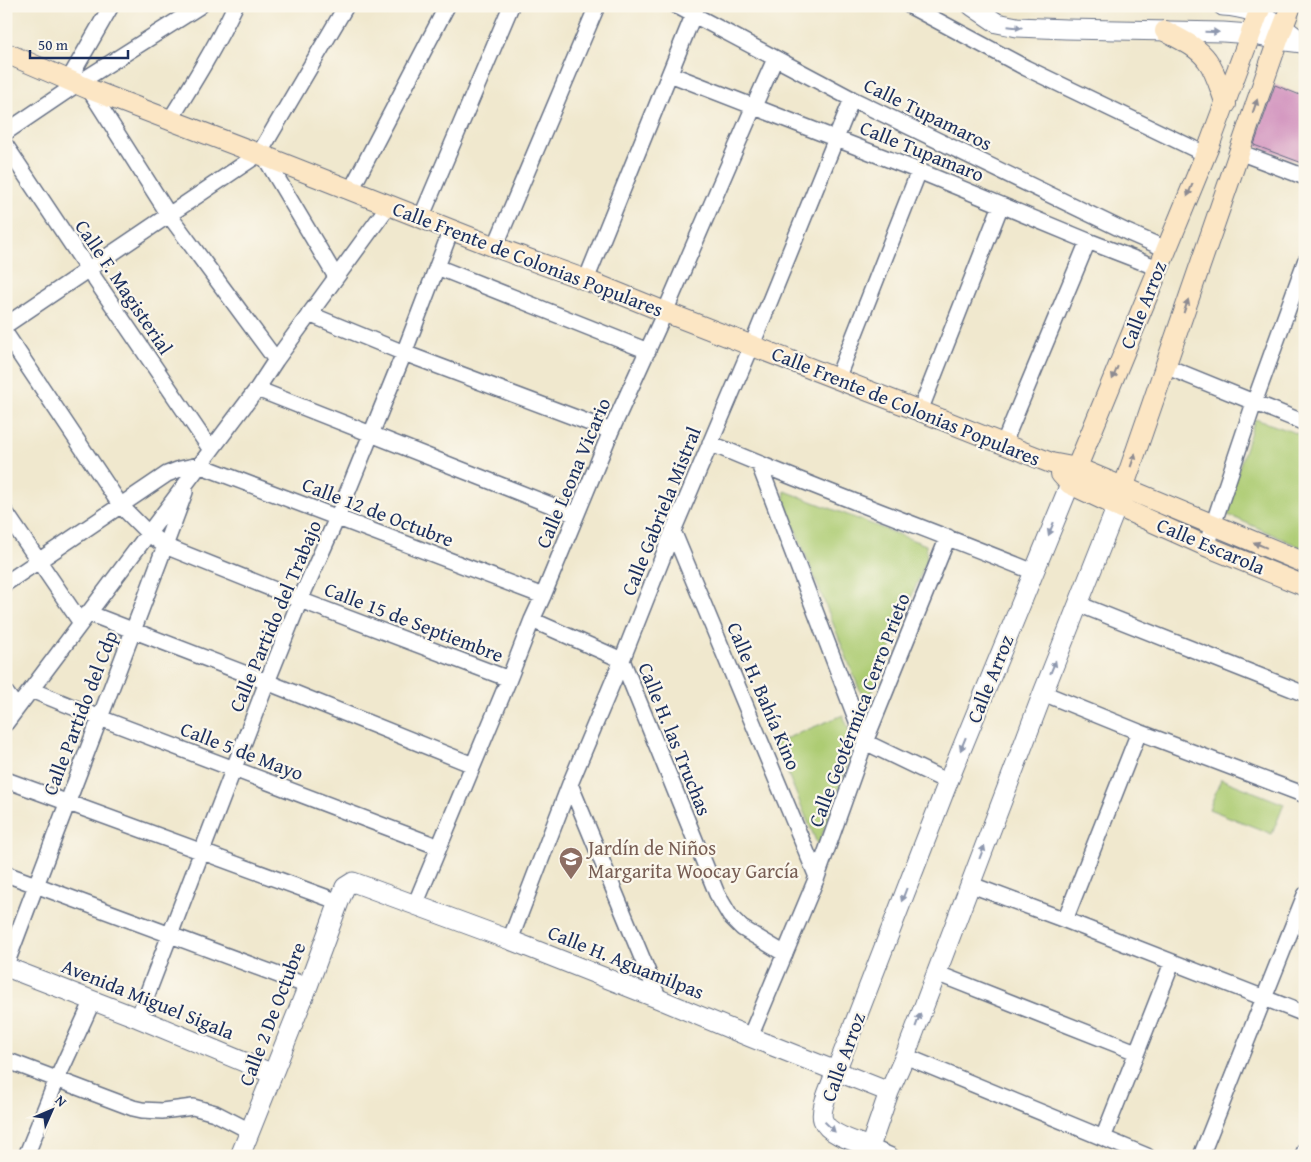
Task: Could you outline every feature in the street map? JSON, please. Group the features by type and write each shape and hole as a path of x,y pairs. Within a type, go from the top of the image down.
{"main road":[{"name":"Calle Arroz","path":"1120,497 1291,6"},
{"name":"Calle Arroz","path":"1073,476 1206,154 1260,10"},
{"path":"1164,31 1195,48 1207,60 1226,104"},
{"name":"Calle Frente de Colonias Populares","path":"6,53 78,85 920,410 1051,464 1120,497"},
{"name":"Calle Escarola","path":"1120,497 1213,525 1305,563"},
{"name":"Calle Escarola","path":"1120,497 1206,546 1305,586"}],"street":[{"path":"78,85 111,6"},
{"path":"6,132 200,6"},
{"path":"170,120 196,79 224,29 234,6"},
{"path":"6,325 262,155 346,6"},
{"path":"351,190 447,6"},
{"path":"421,218 511,6"},
{"path":"495,247 597,6"},
{"name":"Calle Tupamaros","path":"677,6 695,10 775,59 852,99 1166,249"},
{"path":"910,6 1026,68 1206,154"},
{"path":"972,6 997,23 1007,26 1280,34 1303,44"},
{"path":"1223,6 1260,10 1280,34"},
{"path":"586,280 695,10"},
{"name":"Calle Leona Vicario","path":"415,905 611,430 648,351 775,59"},
{"name":"Calle Tupamaro","path":"670,74 836,138 1158,268"},
{"path":"78,85 169,215 276,360"},
{"name":"Calle Gabriela Mistral","path":"510,940 570,784 852,99"},
{"name":"Calle F. Magisterial","path":"6,146 211,450"},
{"path":"1239,152 1305,178"},
{"path":"262,155 336,277"},
{"path":"837,379 919,171"},
{"path":"6,723 257,389 388,205"},
{"path":"920,410 1002,205"},
{"name":"Calle Partido del Trabajo","path":"138,1018 267,682 300,600 337,518 404,353 451,230"},
{"path":"1003,445 1088,241"},
{"path":"1206,546 1254,403 1305,262"},
{"path":"437,267 648,351"},
{"path":"309,314 404,353 611,430"},
{"name":"Calle 15 de Septiembre","path":"6,334 121,506 148,533 165,546 300,600 509,679"},
{"path":"1165,366 1305,423"},
{"path":"257,389 576,516"},
{"path":"710,444 1034,572"},
{"path":"759,464 865,742 948,782"},
{"path":"6,583 40,562 167,474 180,469 195,470"},
{"name":"Calle 12 de Octubre","path":"195,470 337,518 543,596"},
{"name":"Calle Partido del Cdp","path":"6,966 195,470"},
{"name":"Calle Arroz","path":"1073,476 948,782 824,1106 823,1121 831,1131 847,1139 870,1147 889,1092 905,1056 969,884 1120,497"},
{"path":"6,512 40,562 85,618 134,631 473,765"},
{"name":"Calle H. Bahía Kino","path":"673,531 817,877"},
{"name":"Calle Geotérmica Cerro Prieto","path":"750,1037 817,877 865,742 948,537"},
{"path":"1078,604 1305,694"},
{"name":"Calle H. las Truchas","path":"532,620 622,660 717,894 730,916 742,928 785,954"},
{"name":"Calle 5 de Mayo","path":"31,690 439,847"},
{"path":"6,693 17,708"},
{"path":"1043,693 1139,732 1305,795"},
{"path":"1065,920 1139,732"},
{"path":"6,780 202,852 342,894"},
{"path":"570,784 659,999"},
{"path":"6,874 308,986"},
{"name":"Calle H. Aguamilpas","path":"342,894 349,884 353,882 510,940 889,1092"},
{"path":"969,884 1305,1014"},
{"name":"Calle 2 De Octubre","path":"240,1156 308,986 342,894"},
{"path":"1201,1156 1305,895"},
{"path":"1103,1138 1172,963"},
{"name":"Avenida Miguel Sigala","path":"6,966 273,1074"},
{"path":"936,973 1136,1052"},
{"path":"26,1156 56,1079 93,1000"},
{"path":"905,1056 1148,1156"},
{"path":"6,1060 142,1110 162,1111 192,1107 215,1113 250,1131"},
{"path":"870,1147 891,1156"},
{"path":"1302,1156 1305,1150"}],"green space":[{"path":"1255,419 1305,436 1305,549 1224,513"},
{"path":"785,491 926,545 927,559 872,693 866,701 860,691 784,501"},
{"path":"843,715 855,746 818,846 775,743"},
{"path":"1221,779 1284,804 1272,834 1209,809"}],"building":[{"path":"1275,85 1305,97 1305,164 1254,145"}],"place":[{"name":"Jardín de Niños Margarita Woocay García","path":"571,880"}]}
